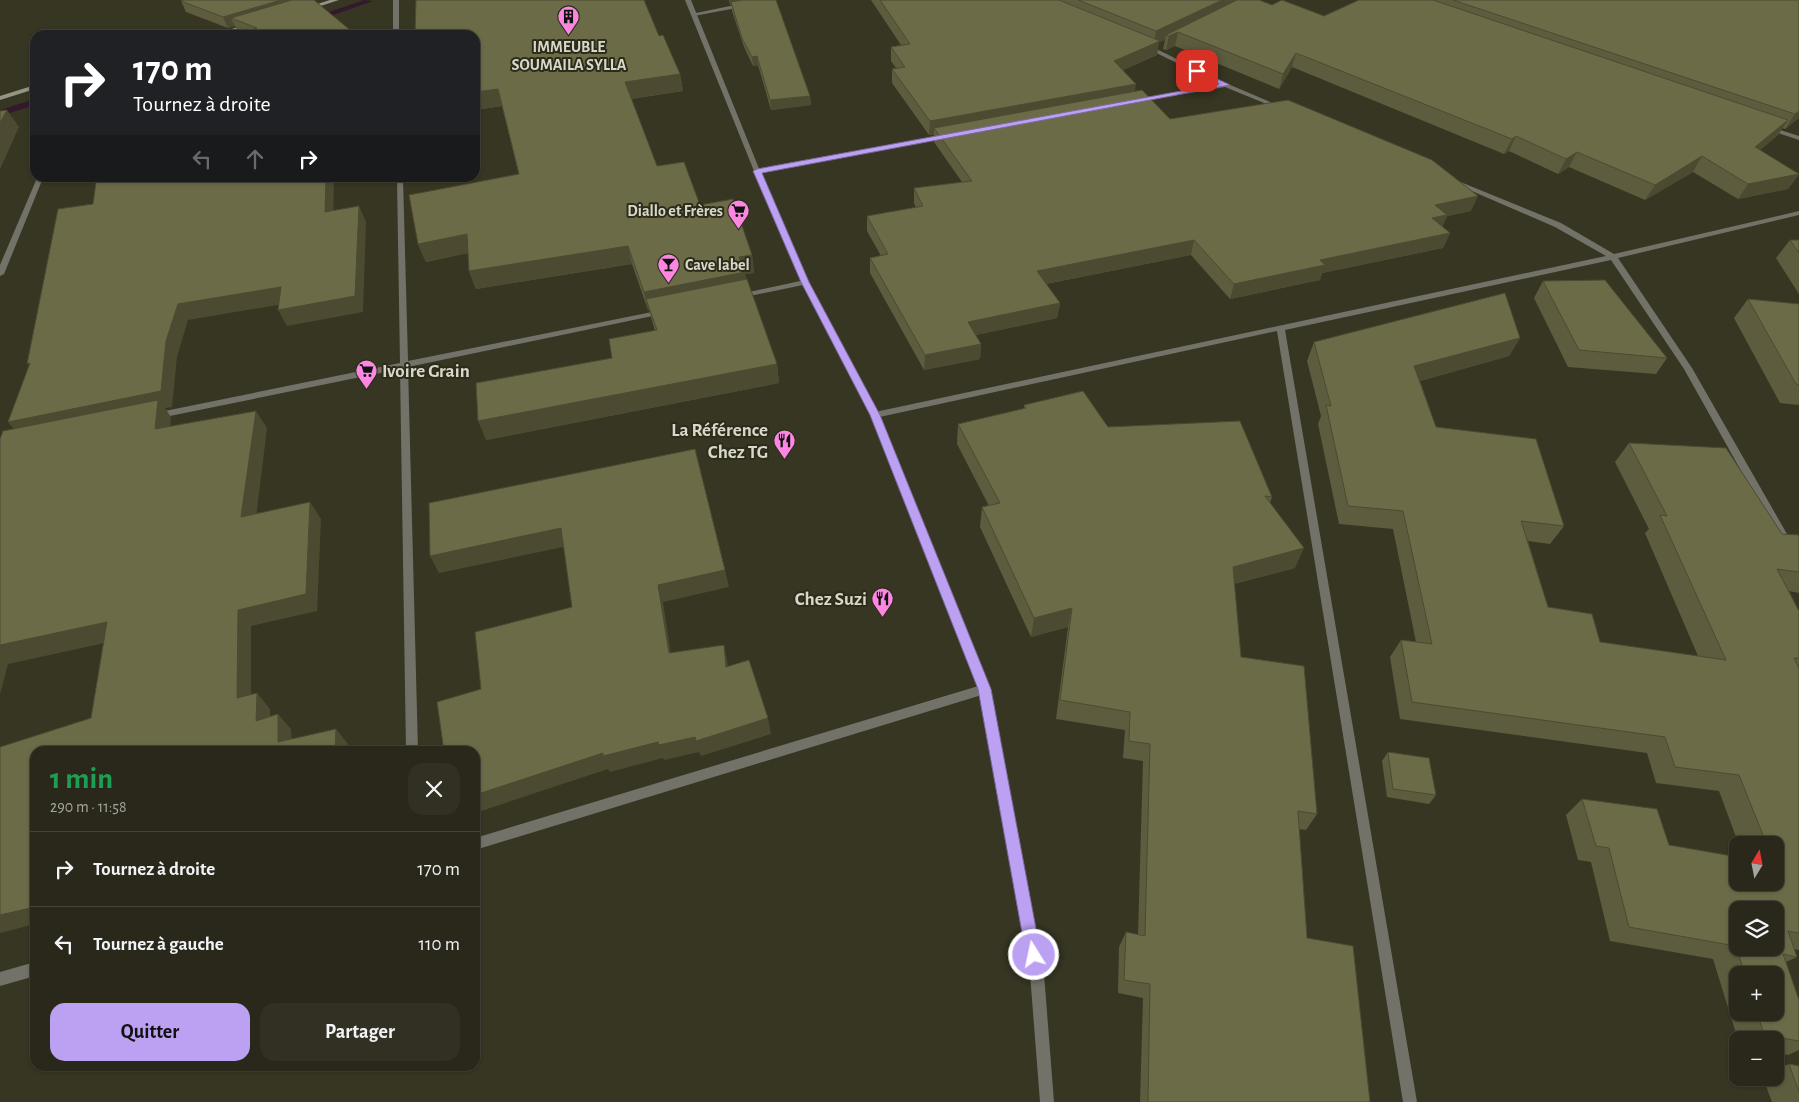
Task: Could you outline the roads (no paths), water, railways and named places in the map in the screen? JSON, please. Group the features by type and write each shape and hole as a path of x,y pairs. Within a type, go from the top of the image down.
{"main road":[{"path":"299,11 336,0"},
{"path":"232,30 252,24"},
{"path":"0,98 30,89"}],"street":[{"path":"396,0 396,30"},
{"path":"688,0 757,171 805,282 875,415 984,689 1038,974 1047,1102"},
{"path":"694,14 749,5"},
{"path":"1136,42 1226,85 1289,112"},
{"path":"1154,49 1162,45"},
{"path":"1128,103 1226,85"},
{"path":"1762,125 1799,138"},
{"path":"757,171 952,135"},
{"path":"1441,176 1558,225 1613,257 1688,368 1799,564"},
{"path":"0,274 38,182"},
{"path":"400,182 412,746"},
{"path":"875,415 1613,257 1799,213"},
{"path":"727,298 805,282"},
{"path":"144,418 668,310"},
{"path":"1281,328 1410,1102"},
{"path":"480,842 984,689"},
{"path":"0,979 30,970"}],"waterway":[{"path":"313,19 369,1"},
{"path":"0,113 30,104"}],"place":[{"name":"IMMEUBLE SOUMAILA SYLLA","path":"569,36"},
{"name":"Diallo et Frères","path":"739,229"},
{"name":"Cave label","path":"669,283"},
{"name":"Ivoire Grain","path":"366,389"},
{"name":"La Référence Chez TG","path":"784,459"},
{"name":"Chez Suzi","path":"883,617"}]}
